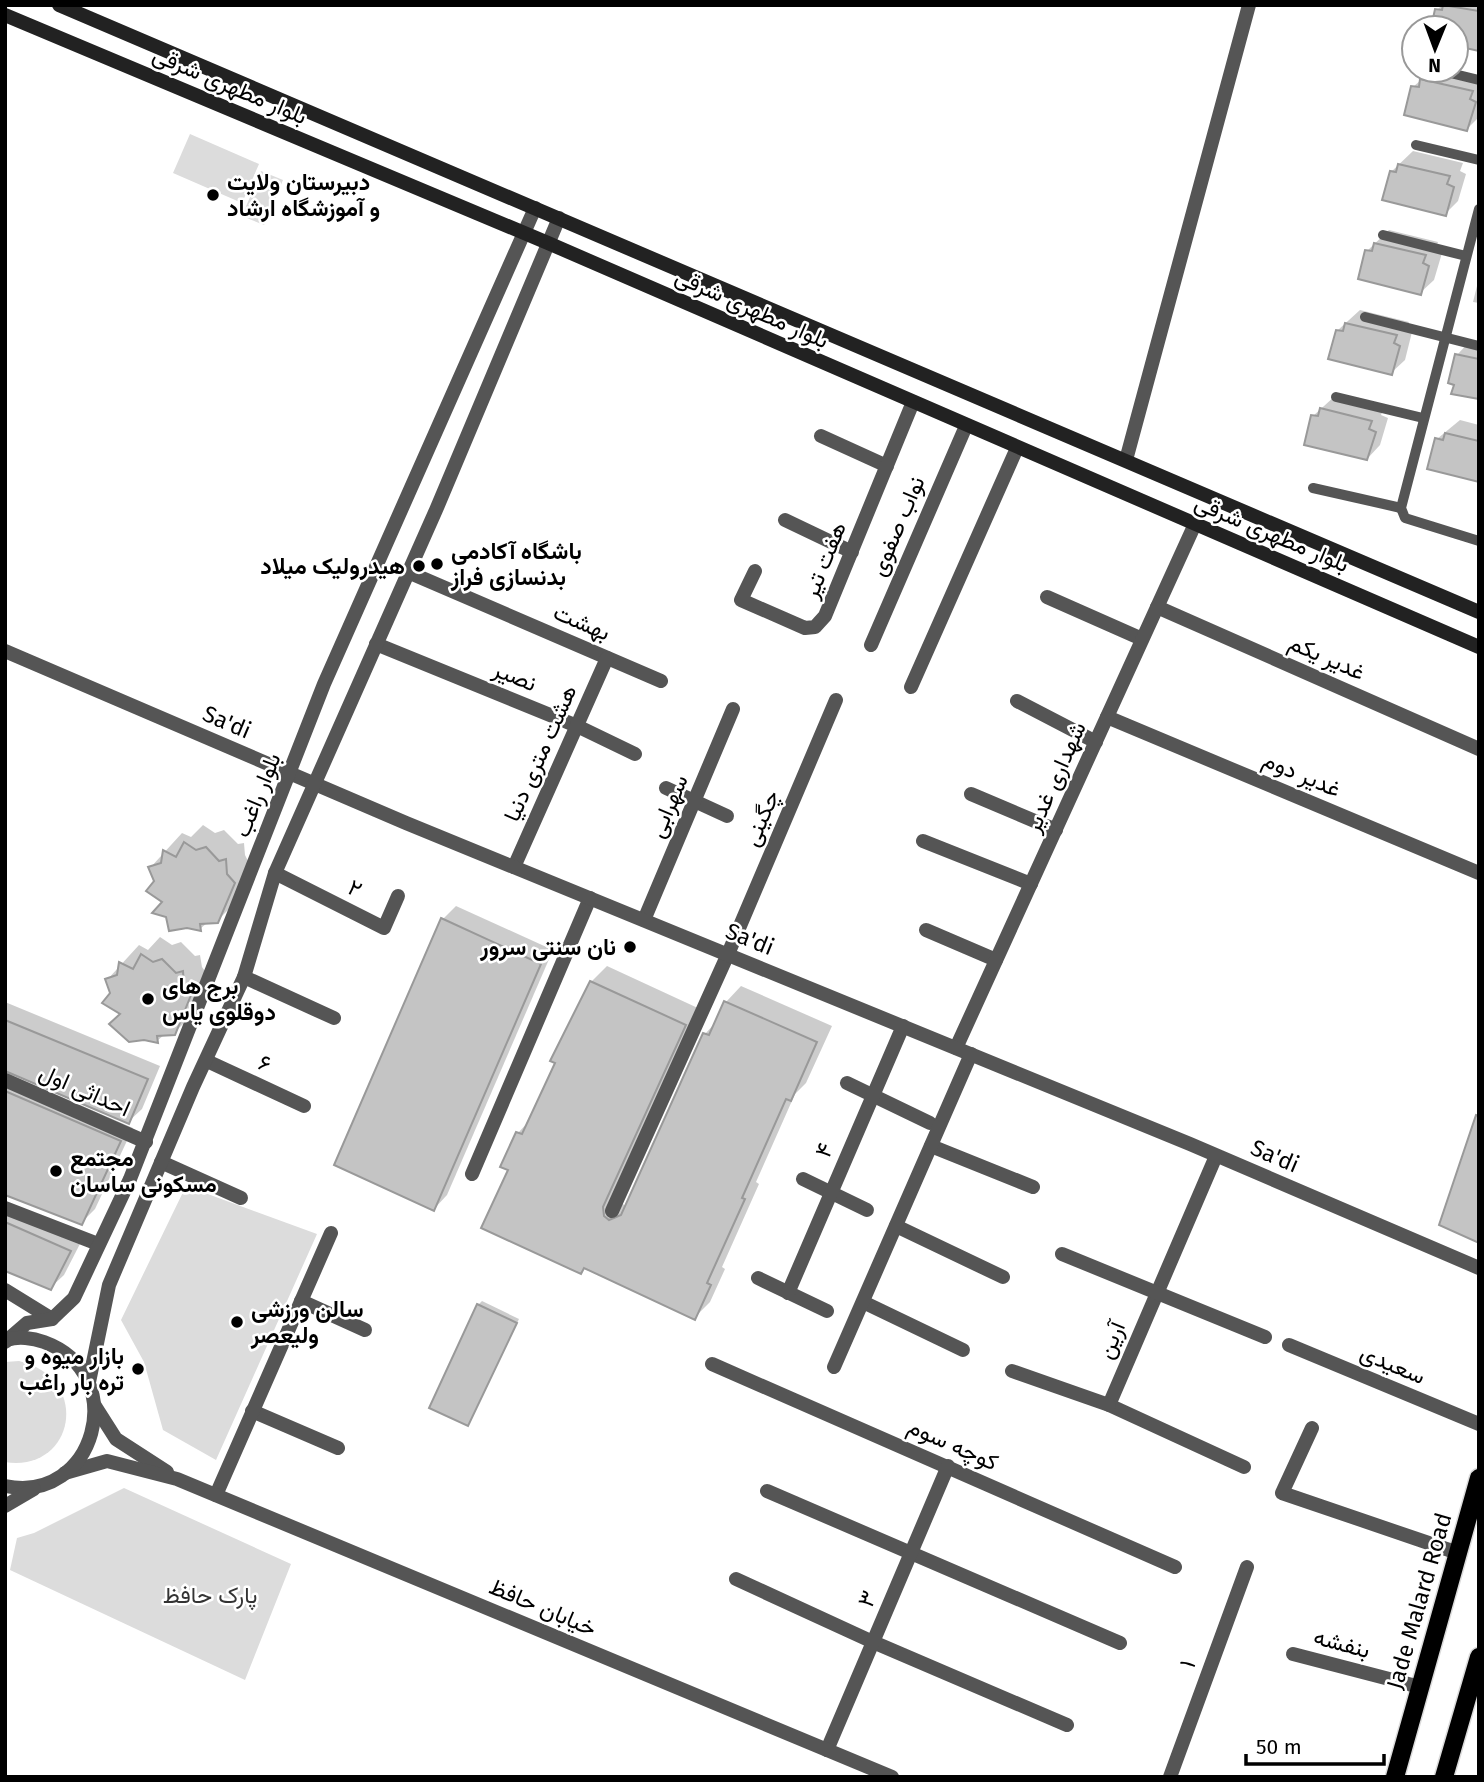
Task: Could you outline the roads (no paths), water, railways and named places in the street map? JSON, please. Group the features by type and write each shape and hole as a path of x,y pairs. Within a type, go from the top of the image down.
{"main road":[{"name":"بلوار مطهری شرقی","path":"59,5 1479,612"},
{"name":"بلوار مطهری شرقی","path":"5,15 548,243 1479,647"},
{"name":"Jade Malard Road","path":"1395,1777 1479,1478"},
{"path":"1444,1777 1479,1657"}],"street":[{"path":"1126,460 1250,5"},
{"name":"بلوار راغب","path":"5,1342 27,1323 52,1319 74,1298 146,1142 324,684 535,208"},
{"name":"بلوار راغب","path":"89,1382 109,1285 161,1161 244,977 275,873 408,572 559,218"},
{"name":"هفت تیر","path":"755,571 741,600 805,628 815,627 825,616 913,402"},
{"name":"نواب صفوی","path":"871,645 966,426"},
{"path":"821,436 887,467"},
{"path":"912,687 1017,448"},
{"path":"785,520 852,552"},
{"name":"شهداری غدیر","path":"956,1048 1195,524"},
{"name":"بهشت","path":"408,572 660,681"},
{"path":"1047,597 1143,639"},
{"name":"غدیر یکم","path":"1157,607 1479,748"},
{"name":"نصیر","path":"376,644 576,726 635,754"},
{"name":"Sa'di","path":"5,651 290,774 971,1054 1479,1268"},
{"name":"هشت متری دنیا","path":"514,867 607,658"},
{"name":"چگینی","path":"612,1211 729,954 836,700"},
{"path":"1017,701 1096,743"},
{"name":"سهرابی","path":"644,920 733,709"},
{"name":"غدیر دوم","path":"1107,717 1479,873"},
{"path":"666,788 727,816"},
{"path":"971,794 1056,830"},
{"path":"922,841 1031,884"},
{"name":"۲","path":"275,873 384,929 398,896"},
{"path":"472,1174 590,898"},
{"path":"926,930 996,960"},
{"path":"244,977 334,1018"},
{"name":"۴","path":"788,1293 903,1026"},
{"path":"834,1367 971,1054"},
{"name":"۶","path":"207,1061 304,1106"},
{"name":"احداثی اول","path":"5,1080 146,1142"},
{"path":"847,1083 930,1123"},
{"path":"931,1146 1032,1187"},
{"name":"آرین","path":"1110,1405 1216,1156"},
{"path":"161,1161 241,1198"},
{"path":"803,1178 867,1210"},
{"path":"5,1208 98,1244"},
{"path":"896,1226 1003,1277"},
{"path":"216,1495 331,1233"},
{"path":"1062,1254 1265,1337"},
{"path":"758,1278 827,1311"},
{"path":"5,1290 52,1319"},
{"path":"301,1301 365,1330"},
{"path":"863,1302 963,1350"},
{"path":"5,1342 10,1338 34,1339 57,1347 76,1362 89,1382 95,1406 93,1432 83,1455 65,1474"},
{"name":"سعیدی","path":"1289,1345 1479,1424"},
{"name":"کوچه سوم","path":"712,1364 1175,1567"},
{"path":"1012,1371 1110,1405 1244,1467"},
{"name":"خیابان حافظ","path":"95,1406 117,1439 177,1479"},
{"path":"253,1411 338,1448"},
{"path":"1312,1428 1282,1493 1458,1553"},
{"name":"خیابان حافظ","path":"5,1506 65,1474 107,1461 177,1479 892,1777"},
{"name":"۳","path":"827,1750 948,1466"},
{"path":"5,1486 40,1486"},
{"path":"767,1491 1121,1643"},
{"name":"۱","path":"1170,1777 1247,1567"},
{"path":"736,1579 873,1642 1067,1725"},
{"name":"بنفشه","path":"1293,1654 1420,1687"}],"lane":[{"path":"1416,145 1479,160"},
{"path":"1479,209 1401,508 1405,518 1421,525 1479,541"},
{"path":"1383,235 1466,256"},
{"path":"1365,317 1479,346"},
{"path":"1336,397 1423,418"},
{"path":"1313,488 1401,508"}],"place":[{"name":"دبیرستان ولایت و آموزشگاه ارشاد","path":"213,195"},
{"name":"باشگاه آکادمی بدنسازی فراز","path":"437,564"},
{"name":"هیدرولیک میلاد","path":"419,566"},
{"name":"نان سنتی سرور","path":"630,947"},
{"name":"برج های دوقلوی یاس","path":"148,999"},
{"name":"مجتمع مسکونی ساسان","path":"56,1171"},
{"name":"سالن ورزشی ولیعصر","path":"237,1322"},
{"name":"بازار میوه و تره بار راغب","path":"138,1369"}],"park label":[{"name":"پارک حافظ","path":"210,1595"}]}
